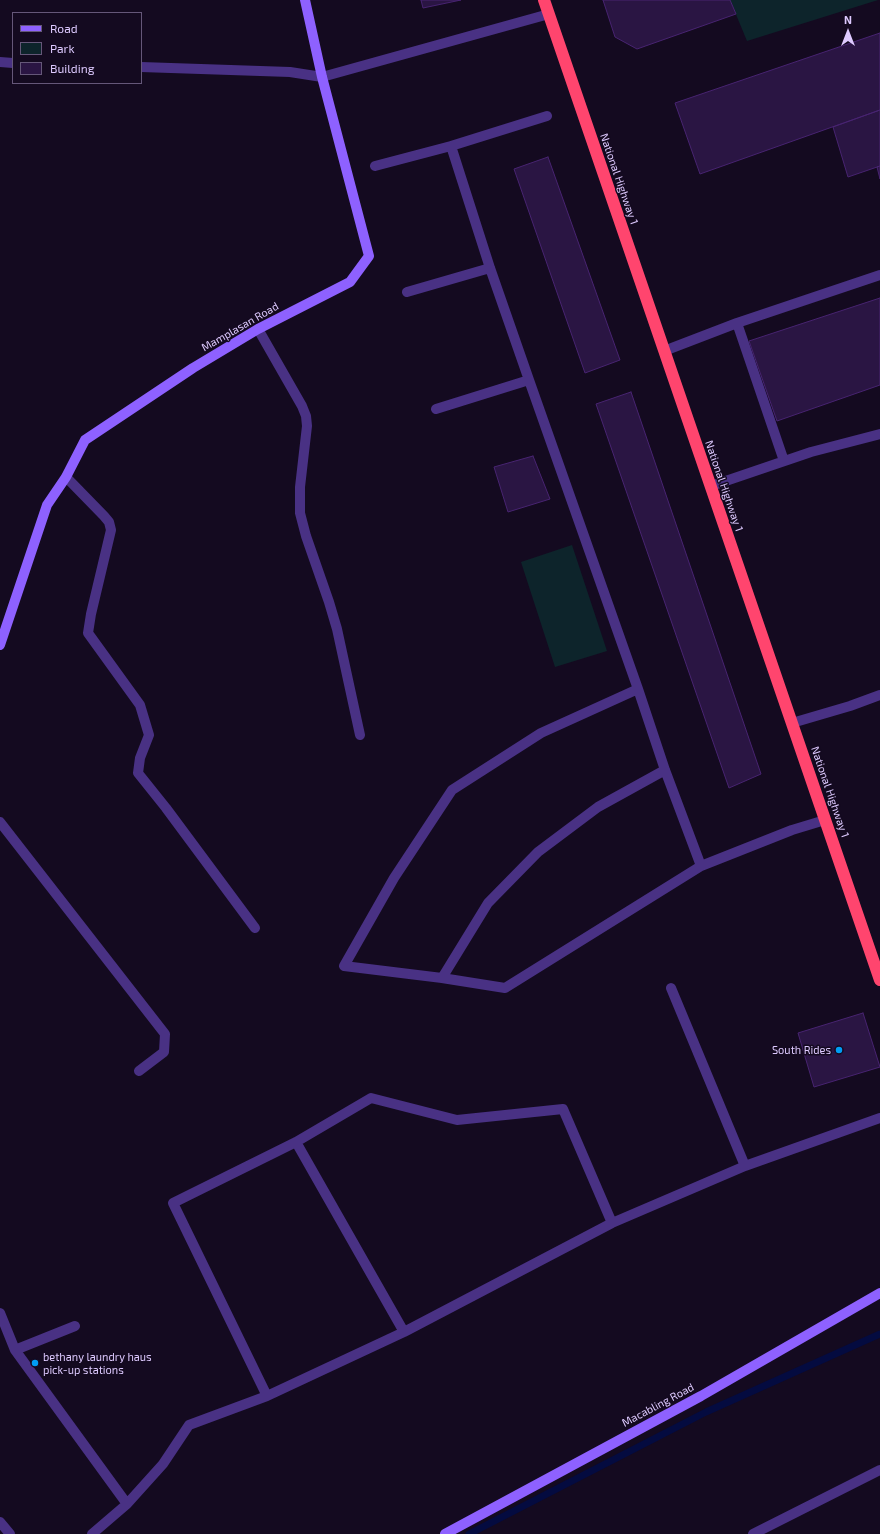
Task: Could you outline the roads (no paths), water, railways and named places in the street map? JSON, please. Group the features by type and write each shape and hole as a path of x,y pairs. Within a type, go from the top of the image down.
{"highway":[{"name":"National Highway 1","path":"544,0 880,980"}],"street":[{"name":"Mamplasan Road","path":"0,644 46,505 66,477 85,440 194,368 258,329 350,282 369,256 322,77 305,0"},
{"path":"142,67 290,72 322,77 549,14"},
{"path":"0,62 12,63"},
{"path":"375,166 451,146 547,116"},
{"path":"451,146 528,380 638,689 665,770 701,866"},
{"path":"407,292 490,268"},
{"path":"664,351 738,323 880,275"},
{"path":"738,323 784,461"},
{"path":"258,329 302,406 306,416 307,426 300,487 300,513 306,536 337,629 360,735"},
{"path":"436,409 528,380"},
{"path":"711,486 810,452 880,434"},
{"path":"66,477 104,516 109,522 111,530 91,614 88,633 140,705 149,735 140,758 138,773 255,928"},
{"path":"638,689 541,733 452,790 394,878 344,966 442,978 505,988 701,866 792,830 826,820"},
{"path":"792,723 850,706 880,695"},
{"path":"442,978 488,903 538,852 598,807 665,770"},
{"path":"0,822 165,1034 164,1052 139,1071"},
{"path":"671,988 745,1166"},
{"path":"266,1396 173,1203 296,1142 371,1098 457,1120 564,1109 612,1223"},
{"path":"92,1534 128,1504 163,1464 189,1425 266,1396 404,1332 612,1223 745,1166 880,1118"},
{"path":"296,1142 404,1332"},
{"name":"Macabling Road","path":"445,1534 701,1396 880,1293"},
{"path":"0,1313 15,1350 128,1504"},
{"path":"15,1350 75,1326"},
{"path":"753,1534 880,1470"},
{"path":"0,1522 10,1534"}],"waterway":[{"path":"469,1534 706,1412 880,1334"}],"place":[{"name":"South Rides","path":"839,1050"},
{"name":"bethany laundry haus pick-up stations","path":"35,1363"}]}
